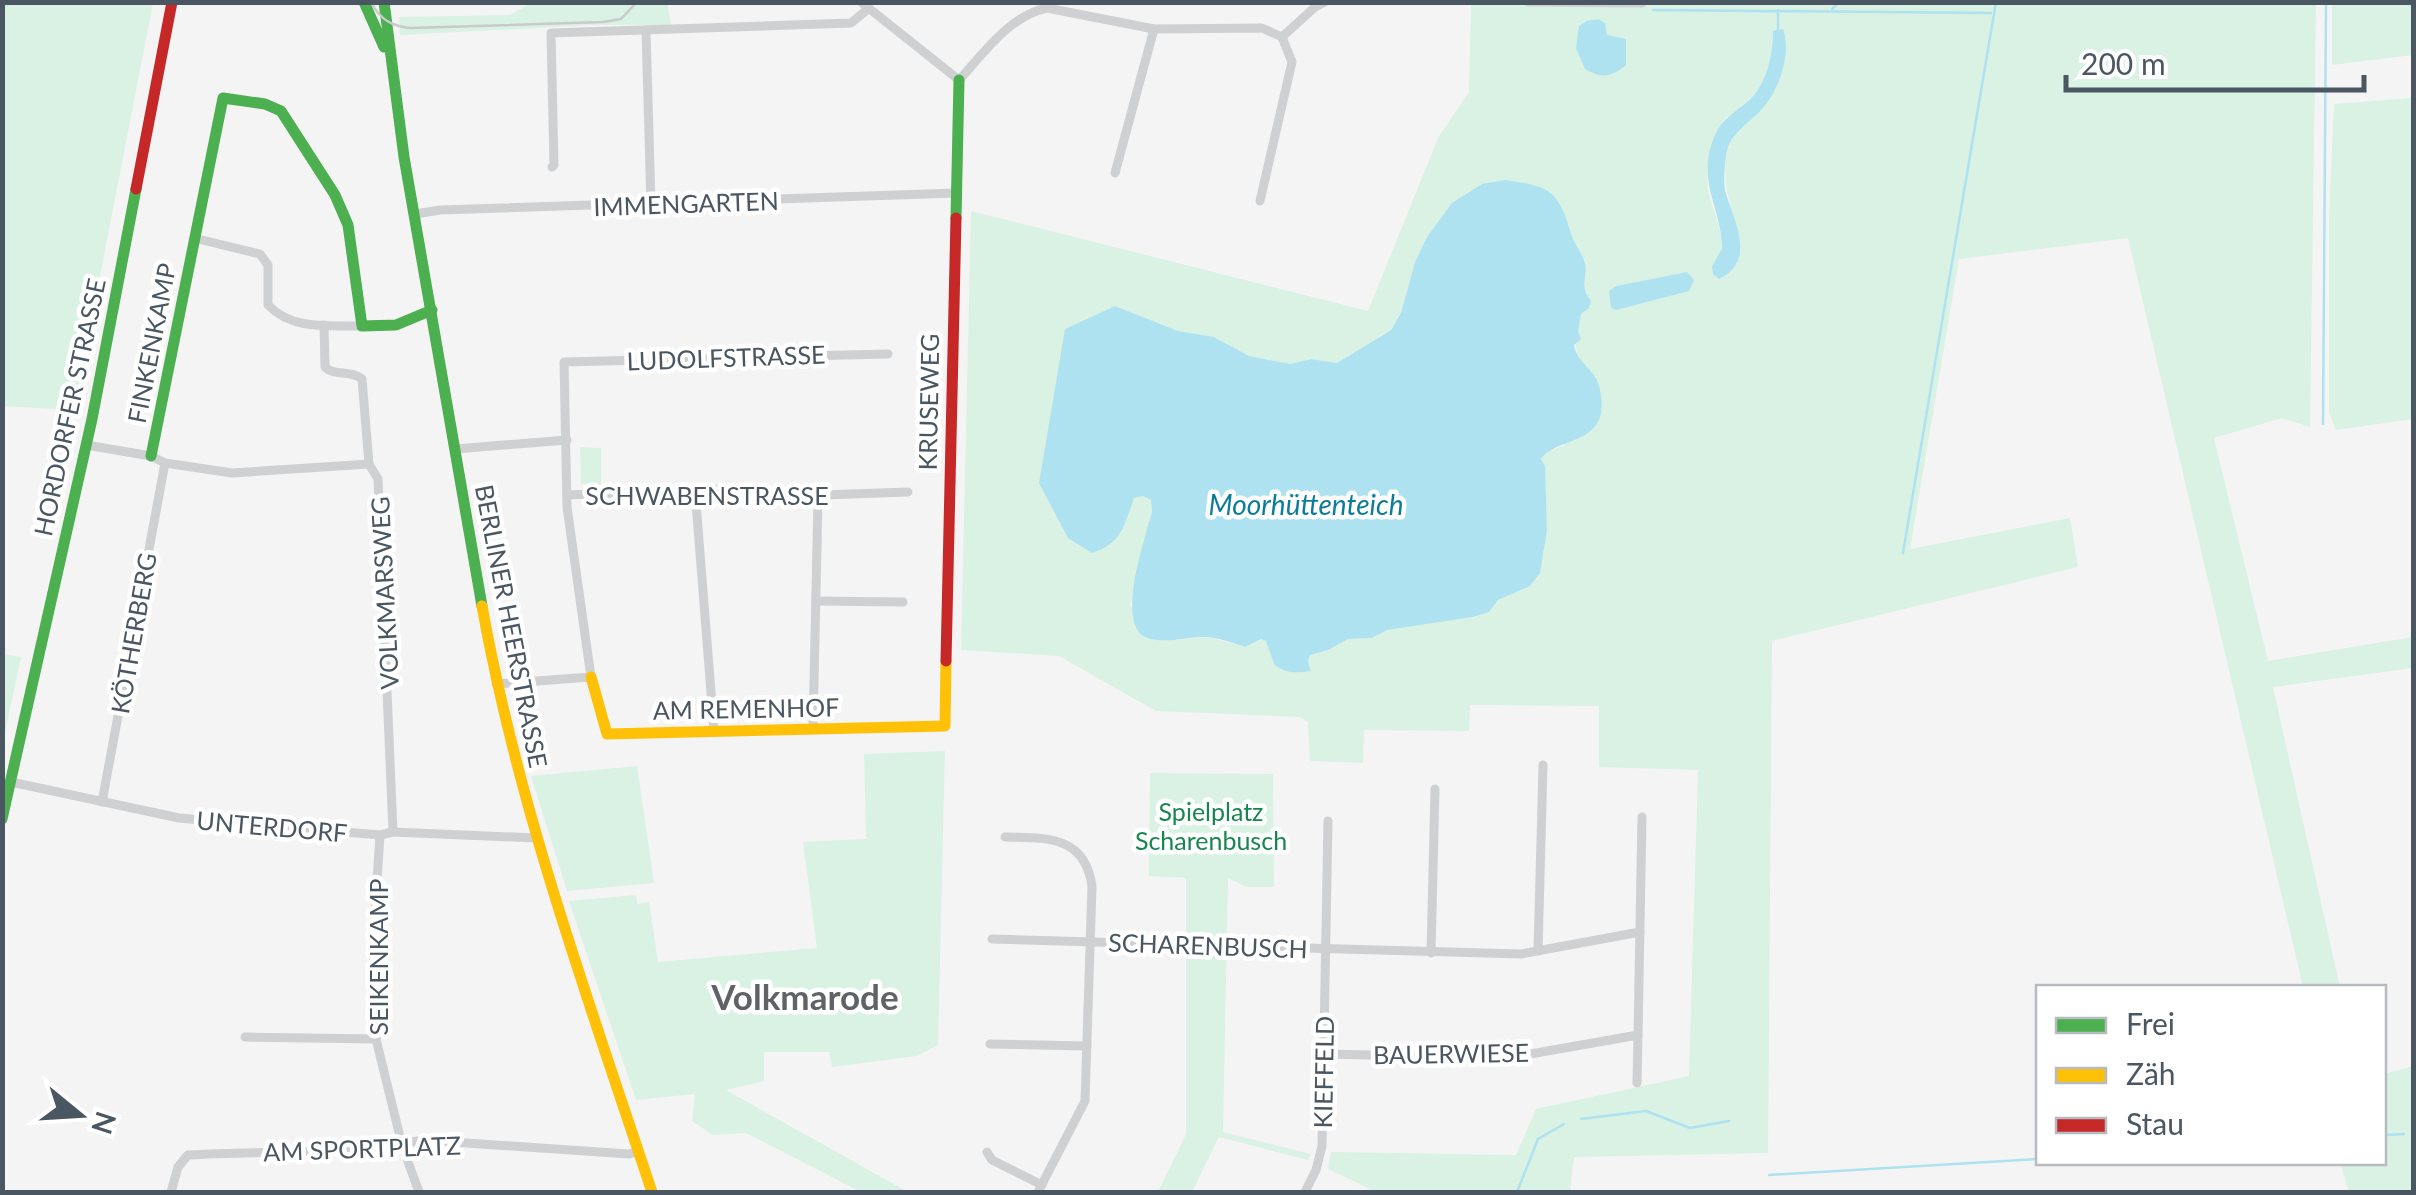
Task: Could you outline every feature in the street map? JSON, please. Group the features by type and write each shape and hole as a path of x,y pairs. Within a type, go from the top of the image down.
{"main road":[{"name":"HORDORFER STRASSE","path":"2,819 86,444 172,2"},
{"path":"364,2 382,38"},
{"path":"382,38 384,2"},
{"name":"BERLINER HEERSTRASSE","path":"382,38 388,53 496,684 536,838 652,1192"},
{"name":"KRUSEWEG","path":"945,726 958,80"},
{"name":"FINKENKAMP","path":"151,456 224,98 276,108 286,116 345,215 362,326 396,324 432,310"},
{"name":"AM REMENHOF","path":"591,678 607,734 945,726"}],"street":[{"path":"1282,38 1325,2"},
{"path":"1528,2 1642,3"},
{"path":"552,166 551,33 851,24 865,6 958,80 1014,22 1031,11 1062,8 1154,30 1262,28 1282,38 1292,62 1260,201"},
{"path":"646,30 651,205"},
{"path":"1116,173 1154,30"},
{"name":"IMMENGARTEN","path":"415,214 440,210 956,194"},
{"name":"FINKENKAMP","path":"194,238 260,254 268,265 268,306 290,320 362,326"},
{"name":"VOLKMARSWEG","path":"324,325 325,366 334,373 351,373 362,379 369,464 378,479 393,832"},
{"name":"LUDOLFSTRASSE","path":"567,440 564,362 888,354"},
{"path":"455,450 567,440 567,496 591,678 496,684"},
{"path":"86,444 151,456 165,464 232,473 369,464"},
{"name":"KÖTHERBERG","path":"102,802 165,464"},
{"path":"695,490 714,730"},
{"name":"SCHWABENSTRASSE","path":"567,496 695,490 770,492 818,500 823,495 908,492"},
{"path":"813,728 818,500"},
{"path":"816,601 903,602"},
{"path":"1538,951 1543,765"},
{"name":"UNTERDORF","path":"11,782 179,818 380,835 393,832 536,838"},
{"path":"1432,953 1435,790"},
{"path":"1637,1083 1642,817"},
{"name":"SCHARENBUSCH","path":"1325,949 1328,821"},
{"name":"SEIKENKAMP","path":"380,835 372,944 376,1040 402,1145 419,1192"},
{"path":"987,1152 992,1160 1040,1189 1085,1101 1092,886 1086,860 1056,840 1004,836"},
{"name":"SCHARENBUSCH","path":"992,939 1432,953 1538,951 1640,932"},
{"name":"KIEFFELD","path":"1305,1192 1322,1146 1325,949"},
{"name":"BAUERWIESE","path":"1323,1054 1508,1058 1638,1036"},
{"path":"244,1037 376,1040"},
{"path":"990,1044 1087,1046"},
{"name":"AM SPORTPLATZ","path":"170,1192 178,1167 188,1155 318,1152 424,1140 629,1154 638,1151"}],"green space":[{"path":"667,2 671,25 400,35 399,17 510,15 531,3"},
{"path":"2,3 153,3 74,410 3,406"},
{"path":"1471,3 2316,3 2310,427 2282,418 2214,438 2268,661 2413,637 2413,668 2273,687 2340,985 2303,985 2128,238 1959,259 1910,549 2070,518 2078,567 1772,641 1768,1153 1574,1157 1570,1192 1376,1192 1328,1169 1331,1152 1516,1155 1536,1109 1689,1076 1698,770 1599,767 1599,706 1470,705 1469,731 1364,730 1363,763 1310,761 1308,722 1300,717 1156,711 1059,656 961,650 971,211 1368,311 1438,138 1469,92","holes":["1773,32 1786,39 1776,86 1760,111 1729,145 1726,185 1741,251 1721,255 1720,231 1707,176 1715,140 1724,121 1752,96 1763,80","1505,180 1542,189 1556,201 1585,263 1585,286 1591,300 1589,308 1581,314 1577,333 1576,345 1583,363 1564,446 1545,452 1541,459 1547,531 1540,573 1530,586 1498,600 1489,612 1473,617 1387,630 1372,638 1348,639 1310,655 1311,670 1274,664 1266,640 1245,647 1208,637 1176,640 1130,606 1152,511 1151,500 1143,496 1134,498 1115,306 1178,331 1214,337 1249,356 1290,364 1311,359 1337,363 1390,330 1401,314 1415,262 1427,237 1452,204","1687,272 1689,291 1616,286"]},
{"path":"2332,3 2413,3 2413,55 2332,65"},
{"path":"2413,98 2413,419 2336,430 2329,412 2329,219 2334,104"},
{"path":"580,447 601,448 601,485 581,484"},
{"path":"2,654 21,657 3,742"},
{"path":"945,751 938,1045 917,1056 832,1067 829,1052 764,1052 764,1081 726,1090 908,1192 861,1192 746,1133 713,1135 692,1121 695,1094 636,1100 569,901 636,895 637,904 649,902 658,962 817,948 803,842 866,839 864,754"},
{"path":"637,766 654,883 567,891 531,776"},
{"name":"Spielplatz Scharenbusch","path":"1150,773 1273,774 1274,887 1246,887 1228,878 1223,1132 1311,1154 1308,1160 1219,1137 1192,1192 1158,1192 1186,1134 1186,878 1149,876"},
{"path":"2413,1066 2413,1192 2349,1192 2341,1165 2386,1165 2386,1073"}],"water":[{"path":"1598,19 1605,23 1607,35 1626,39 1626,65 1606,75 1585,69 1576,48 1579,26"},
{"path":"1783,29 1785,60 1778,82 1768,101 1737,133 1727,151 1725,190 1740,250 1731,271 1719,279 1712,266 1722,249 1708,180 1710,151 1721,125 1759,88 1770,60 1773,31"},
{"name":"Moorhüttenteich","path":"1505,180 1542,188 1562,208 1585,263 1585,286 1591,300 1589,308 1581,314 1581,339 1574,345 1597,380 1602,406 1592,430 1541,459 1545,466 1547,531 1540,573 1530,586 1498,600 1489,612 1473,617 1387,630 1372,638 1348,639 1310,655 1311,671 1291,672 1278,667 1266,641 1261,639 1245,647 1207,637 1145,637 1136,628 1132,597 1152,511 1151,500 1143,496 1134,498 1116,539 1092,553 1068,538 1039,483 1065,329 1115,306 1178,331 1214,337 1249,356 1290,364 1311,359 1337,363 1391,330 1401,313 1415,262 1427,237 1452,203 1482,184"},
{"path":"1687,272 1694,280 1689,291 1616,310 1611,308 1609,291 1616,286"}],"waterway":[{"path":"1832,9 1839,2"},
{"path":"1903,553 1996,2"},
{"path":"2323,424 2326,2"},
{"path":"1653,10 1991,13"},
{"path":"1778,10 1778,32"},
{"path":"1581,1119 1646,1111 1690,1128 1729,1121"},
{"path":"1517,1192 1538,1139 1564,1124"},
{"path":"2386,1135 2404,1134"},
{"path":"1769,1175 2036,1159"}],"tram line":[{"path":"371,2 387,21 410,28 603,22 621,19 637,2"}],"traffic: fast":[{"path":"364,2 384,47"},
{"path":"384,2 404,157 482,606"},
{"path":"956,218 959,80"},
{"path":"151,456 223,98 265,104 281,111 335,195 348,225 362,326 396,325 432,310"},
{"path":"2,819 92,419 136,189"}],"traffic: slow":[{"path":"482,606 535,829 652,1192"},
{"path":"591,677 607,734 945,726 946,661"}],"traffic: jam":[{"path":"136,189 172,2"},
{"path":"946,661 956,218"}],"district":[{"name":"Volkmarode","path":"805,996"}]}
